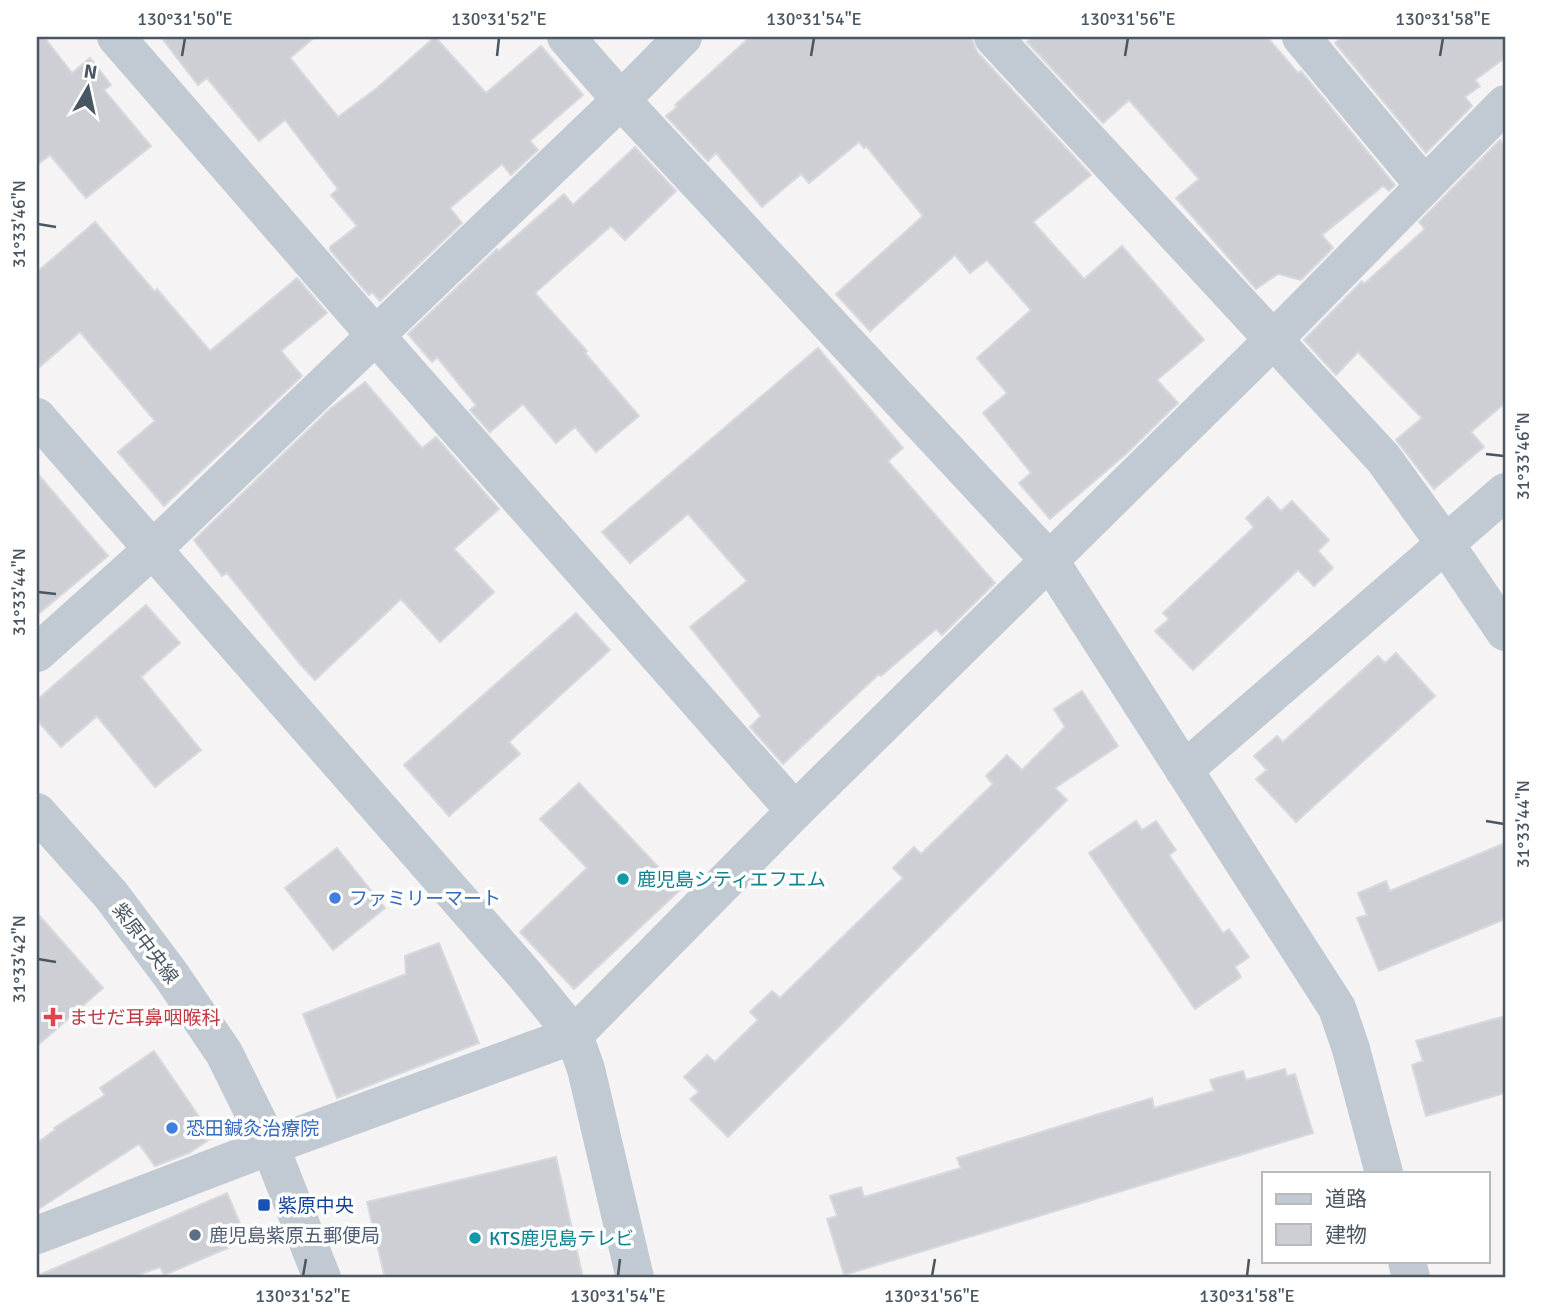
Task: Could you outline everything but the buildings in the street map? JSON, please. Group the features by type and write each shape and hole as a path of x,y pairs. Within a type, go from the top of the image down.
{"street":[{"path":"116,37 795,811"},
{"path":"566,37 621,100 1050,561 1337,1007 1384,1172"},
{"path":"37,653 153,549 621,100 683,37"},
{"path":"993,37 1383,457 1505,632"},
{"path":"1301,37 1424,185"},
{"path":"37,1235 573,1035 795,811 1274,338 1505,104"},
{"path":"37,417 526,976 573,1035 586,1069 635,1278"},
{"path":"1184,770 1505,492"},
{"name":"紫原中央線","path":"37,812 111,895 172,975 224,1053 270,1146 322,1278"}],"place":[{"name":"鹿児島シティエフエム","path":"623,879"},
{"name":"ファミリーマート","path":"335,898"},
{"name":"ませだ耳鼻咽喉科","path":"53,1017"},
{"name":"恐田鍼灸治療院","path":"172,1128"},
{"name":"紫原中央","path":"264,1205"},
{"name":"鹿児島紫原五郵便局","path":"195,1235"},
{"name":"KTS鹿児島テレビ","path":"475,1238"}]}
